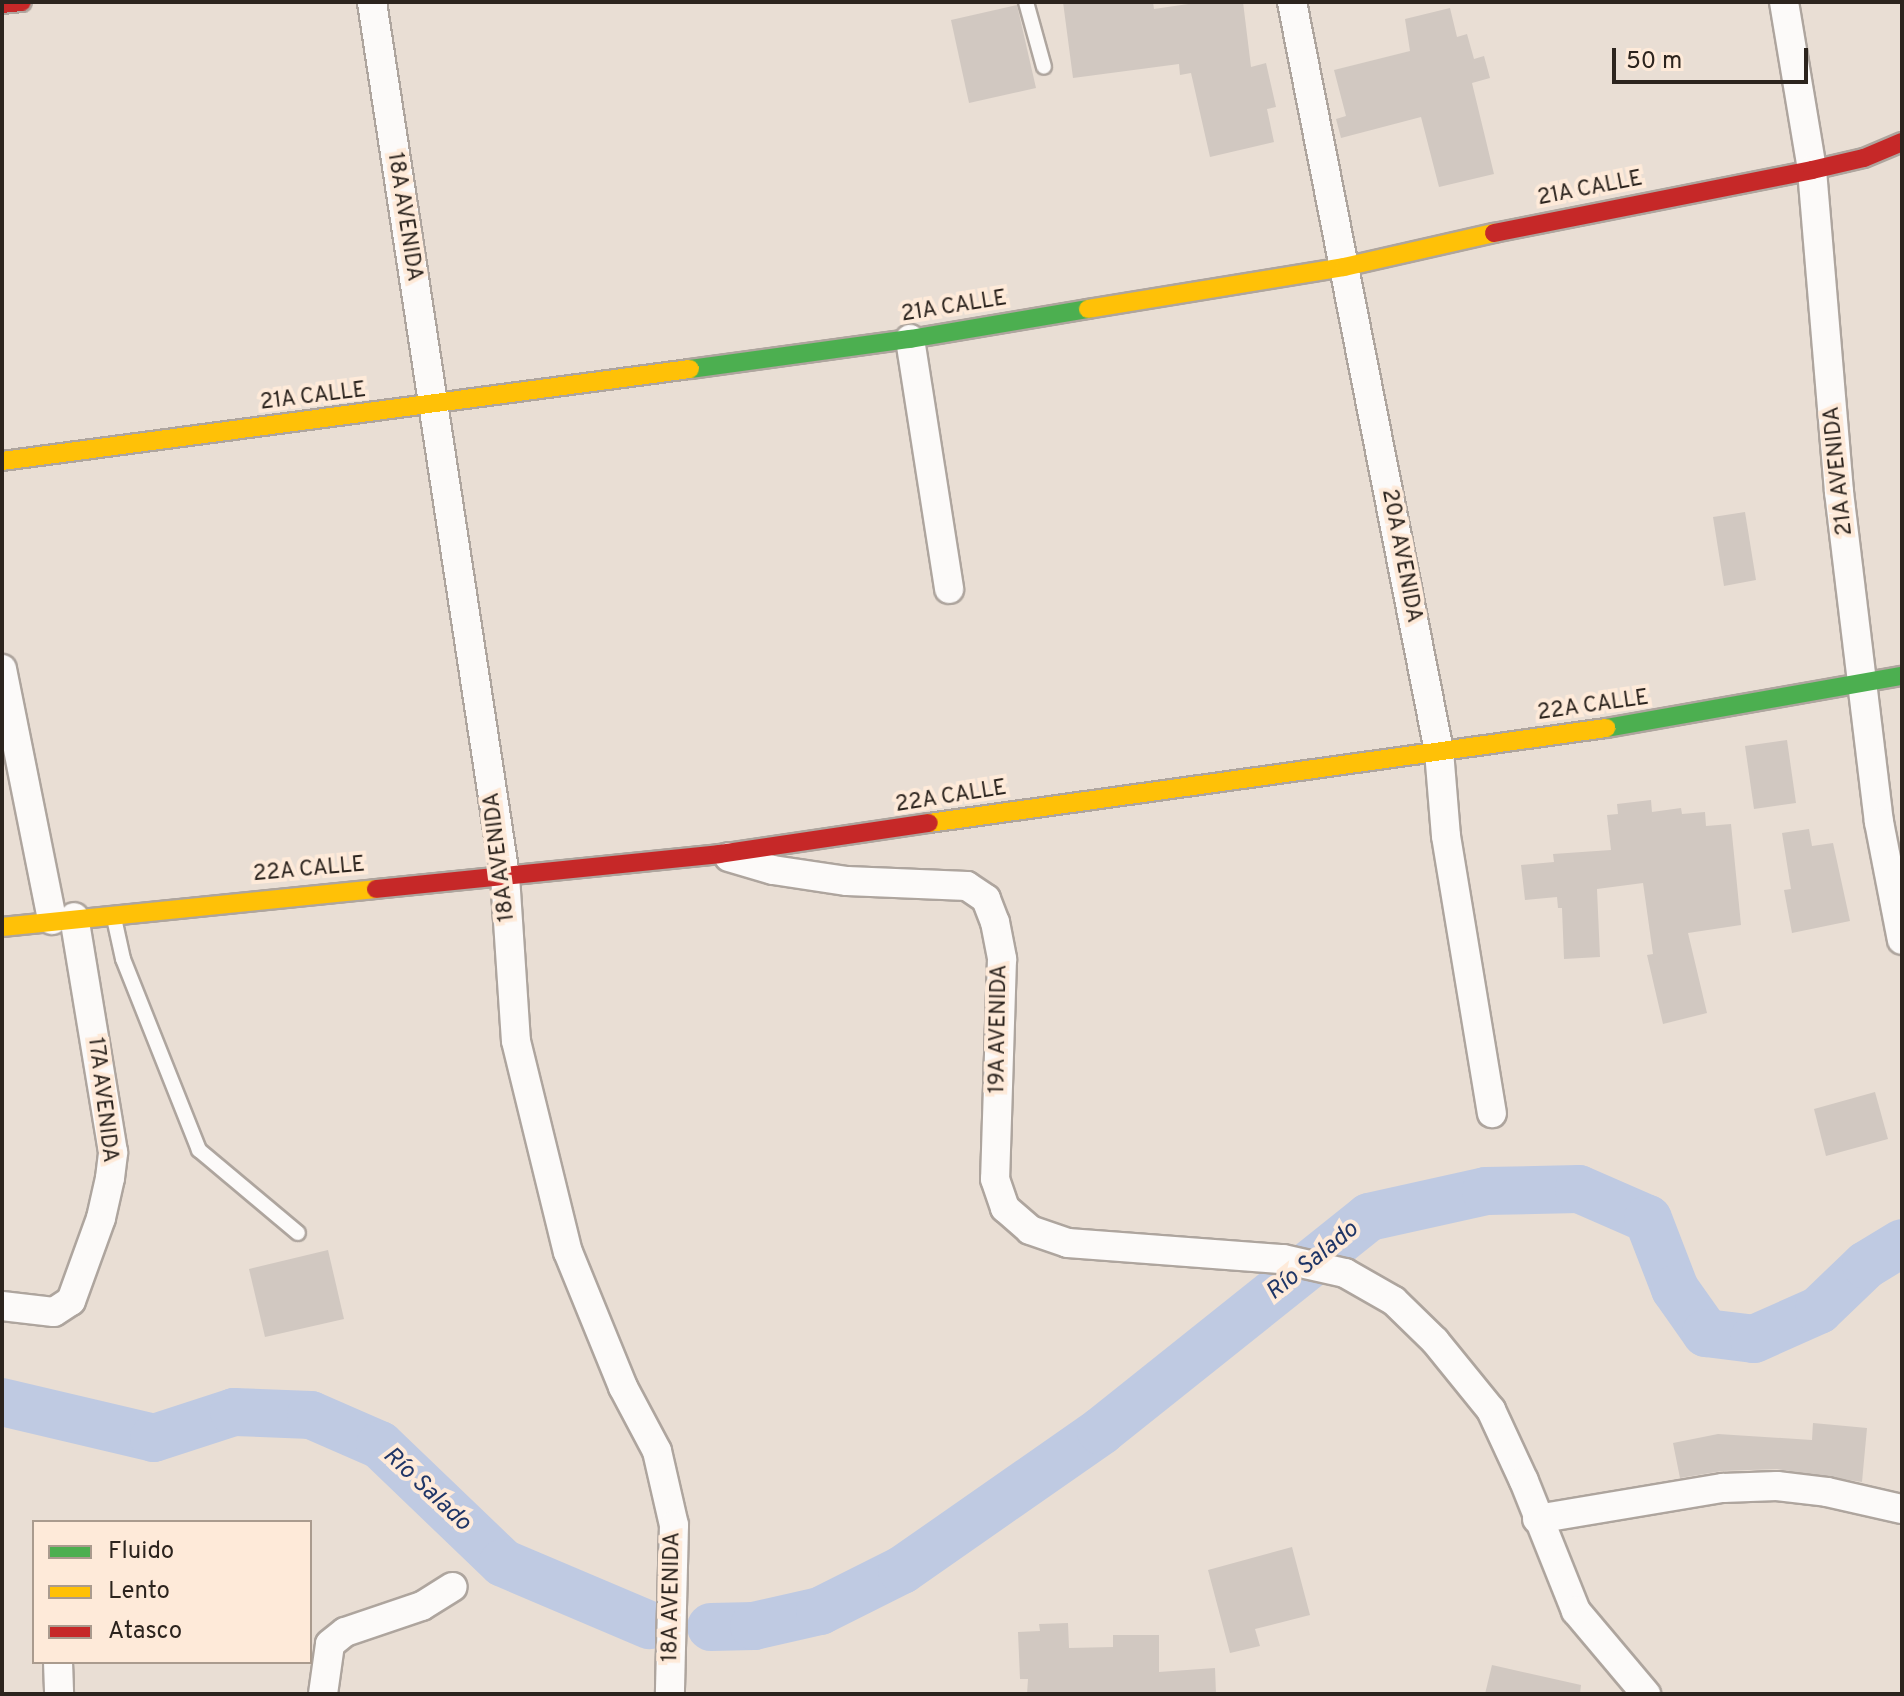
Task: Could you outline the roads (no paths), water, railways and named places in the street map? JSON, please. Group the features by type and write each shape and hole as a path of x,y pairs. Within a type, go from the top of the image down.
{"street":[{"path":"2,4 22,2"},
{"name":"18A AVENIDA","path":"372,2 505,876 516,1041 568,1252 623,1387 657,1451 674,1525 670,1694"},
{"name":"20A AVENIDA","path":"1292,2 1439,751 1446,836 1492,1113"},
{"name":"21A AVENIDA","path":"1784,2 1812,170 1839,492 1879,822 1902,940"},
{"name":"21A CALLE","path":"2,461 433,406 910,339 1344,267 1579,214 1812,170 1864,158 1902,142"},
{"path":"910,339 949,589"},
{"name":"17A AVENIDA","path":"2,669 63,918 113,1152 101,1218 71,1301 54,1312 2,1306"},
{"name":"22A CALLE","path":"2,927 63,918 719,854 1668,720 1902,676"},
{"name":"19A AVENIDA","path":"719,854 773,870 832,879 967,886 986,899 1002,959 995,1179 1005,1208 1030,1230 1068,1243 1283,1259 1345,1273 1394,1301 1435,1341 1491,1410 1524,1481 1537,1519"},
{"path":"1646,1694 1576,1611 1537,1519 1723,1488 1777,1486 1827,1492 1902,1509"},
{"path":"323,1694 330,1644 345,1632 422,1606 452,1587"},
{"path":"58,1664 59,1694"}],"lane":[{"path":"1026,2 1044,67"},
{"path":"113,913 123,959 199,1150 298,1233"}],"waterway":[{"name":"Río Salado","path":"711,1627 754,1626 820,1611 902,1570 1101,1431 1369,1217 1486,1191 1579,1189 1648,1219 1675,1289 1706,1333 1754,1339 1819,1310 1866,1265 1902,1243"},
{"name":"Río Salado","path":"2,1402 154,1438 234,1412 311,1415 380,1445 503,1563 649,1625"}]}
